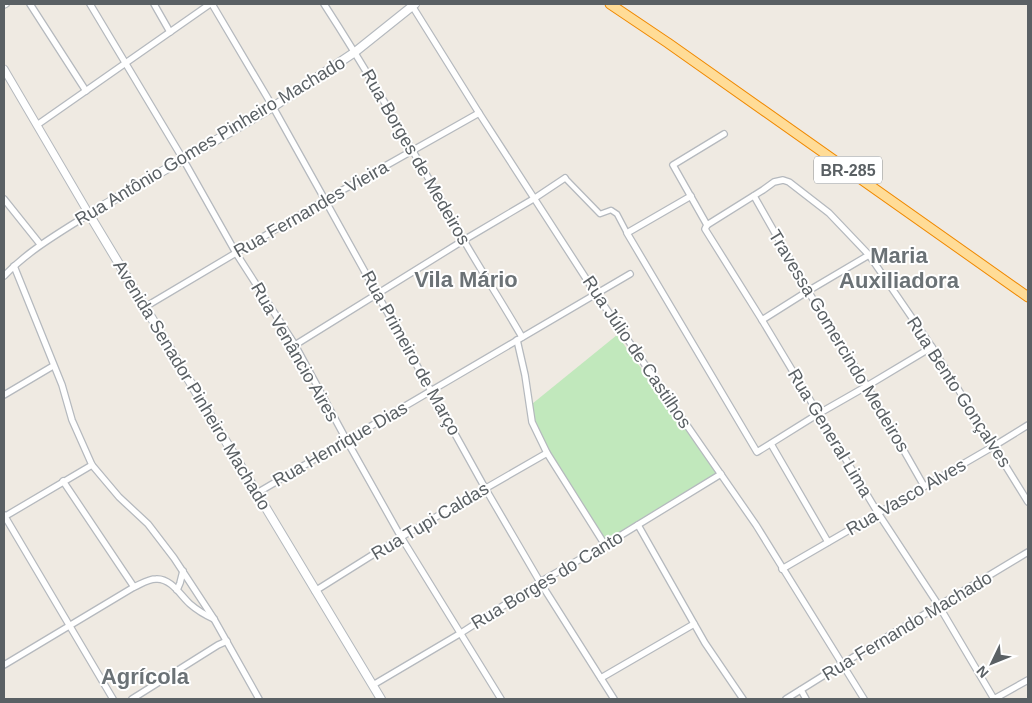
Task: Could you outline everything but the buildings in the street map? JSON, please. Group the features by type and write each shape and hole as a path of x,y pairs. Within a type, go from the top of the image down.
{"highway":[{"name":"BR-285","path":"610,4 1028,298"}],"main road":[{"name":"Rua Antônio Gomes Pinheiro Machado","path":"90,214 273,107 355,52 413,4"},
{"name":"Avenida Senador Pinheiro Machado","path":"90,214 381,699"}],"street":[{"path":"30,4 86,91"},
{"name":"Rua Venâncio Aires","path":"90,4 236,253 295,345 346,441 401,537 501,699"},
{"path":"154,4 170,32"},
{"path":"37,125 211,4"},
{"name":"Rua Primeiro de Março","path":"211,4 273,107 485,488 540,582 614,699"},
{"name":"Rua Borges de Medeiros","path":"324,4 413,150 520,339 532,422 547,453 605,545"},
{"name":"Rua Júlio de Castilhos","path":"413,4 479,113 596,294 756,525 864,699"},
{"name":"Avenida Senador Pinheiro Machado","path":"4,69 90,214"},
{"name":"Rua Fernandes Vieira","path":"145,307 325,200 479,113"},
{"name":"Rua General Lima","path":"724,134 673,165 707,224 705,229 878,513 939,606 994,699"},
{"path":"295,345 565,178 600,214 611,210 617,214 757,452 932,347"},
{"name":"Rua Bento Gonçalves","path":"754,196 774,182 783,180 789,182 829,213 869,255 932,347 1028,502"},
{"path":"627,233 691,196"},
{"path":"707,224 754,196"},
{"name":"Travessa Gomercindo Medeiros","path":"754,196 924,486"},
{"path":"4,199 40,244"},
{"name":"Rua Antônio Gomes Pinheiro Machado","path":"4,276 40,244 90,214"},
{"path":"762,320 869,255"},
{"path":"14,266 62,385 72,420 92,465 120,497 148,524 183,571 214,619 259,699"},
{"name":"Rua Henrique Dias","path":"257,493 630,274"},
{"path":"4,395 53,366"},
{"name":"Rua Vasco Alves","path":"782,569 1028,425"},
{"path":"771,444 828,542"},
{"name":"Rua Tupi Caldas","path":"315,591 401,537 547,453"},
{"path":"92,465 4,516 113,699"},
{"name":"Rua Borges do Canto","path":"373,686 540,582 605,545 721,474"},
{"path":"64,481 134,587"},
{"path":"638,525 705,643 743,699"},
{"name":"Rua Fernando Machado","path":"786,699 1028,552"},
{"path":"177,590 183,571"},
{"path":"4,665 69,625 149,580 159,579 172,585 202,614 214,619"},
{"path":"601,678 694,624"},
{"path":"132,699 227,641"},
{"path":"994,699 1028,680"},
{"path":"801,690 806,699"}],"green space":[{"path":"617,335 718,474 605,544 547,452 532,421 532,404"}],"district":[{"name":"Maria Auxiliadora","path":"899,268"},
{"name":"Vila Mário","path":"466,279"},
{"name":"Agrícola","path":"145,676"}]}
